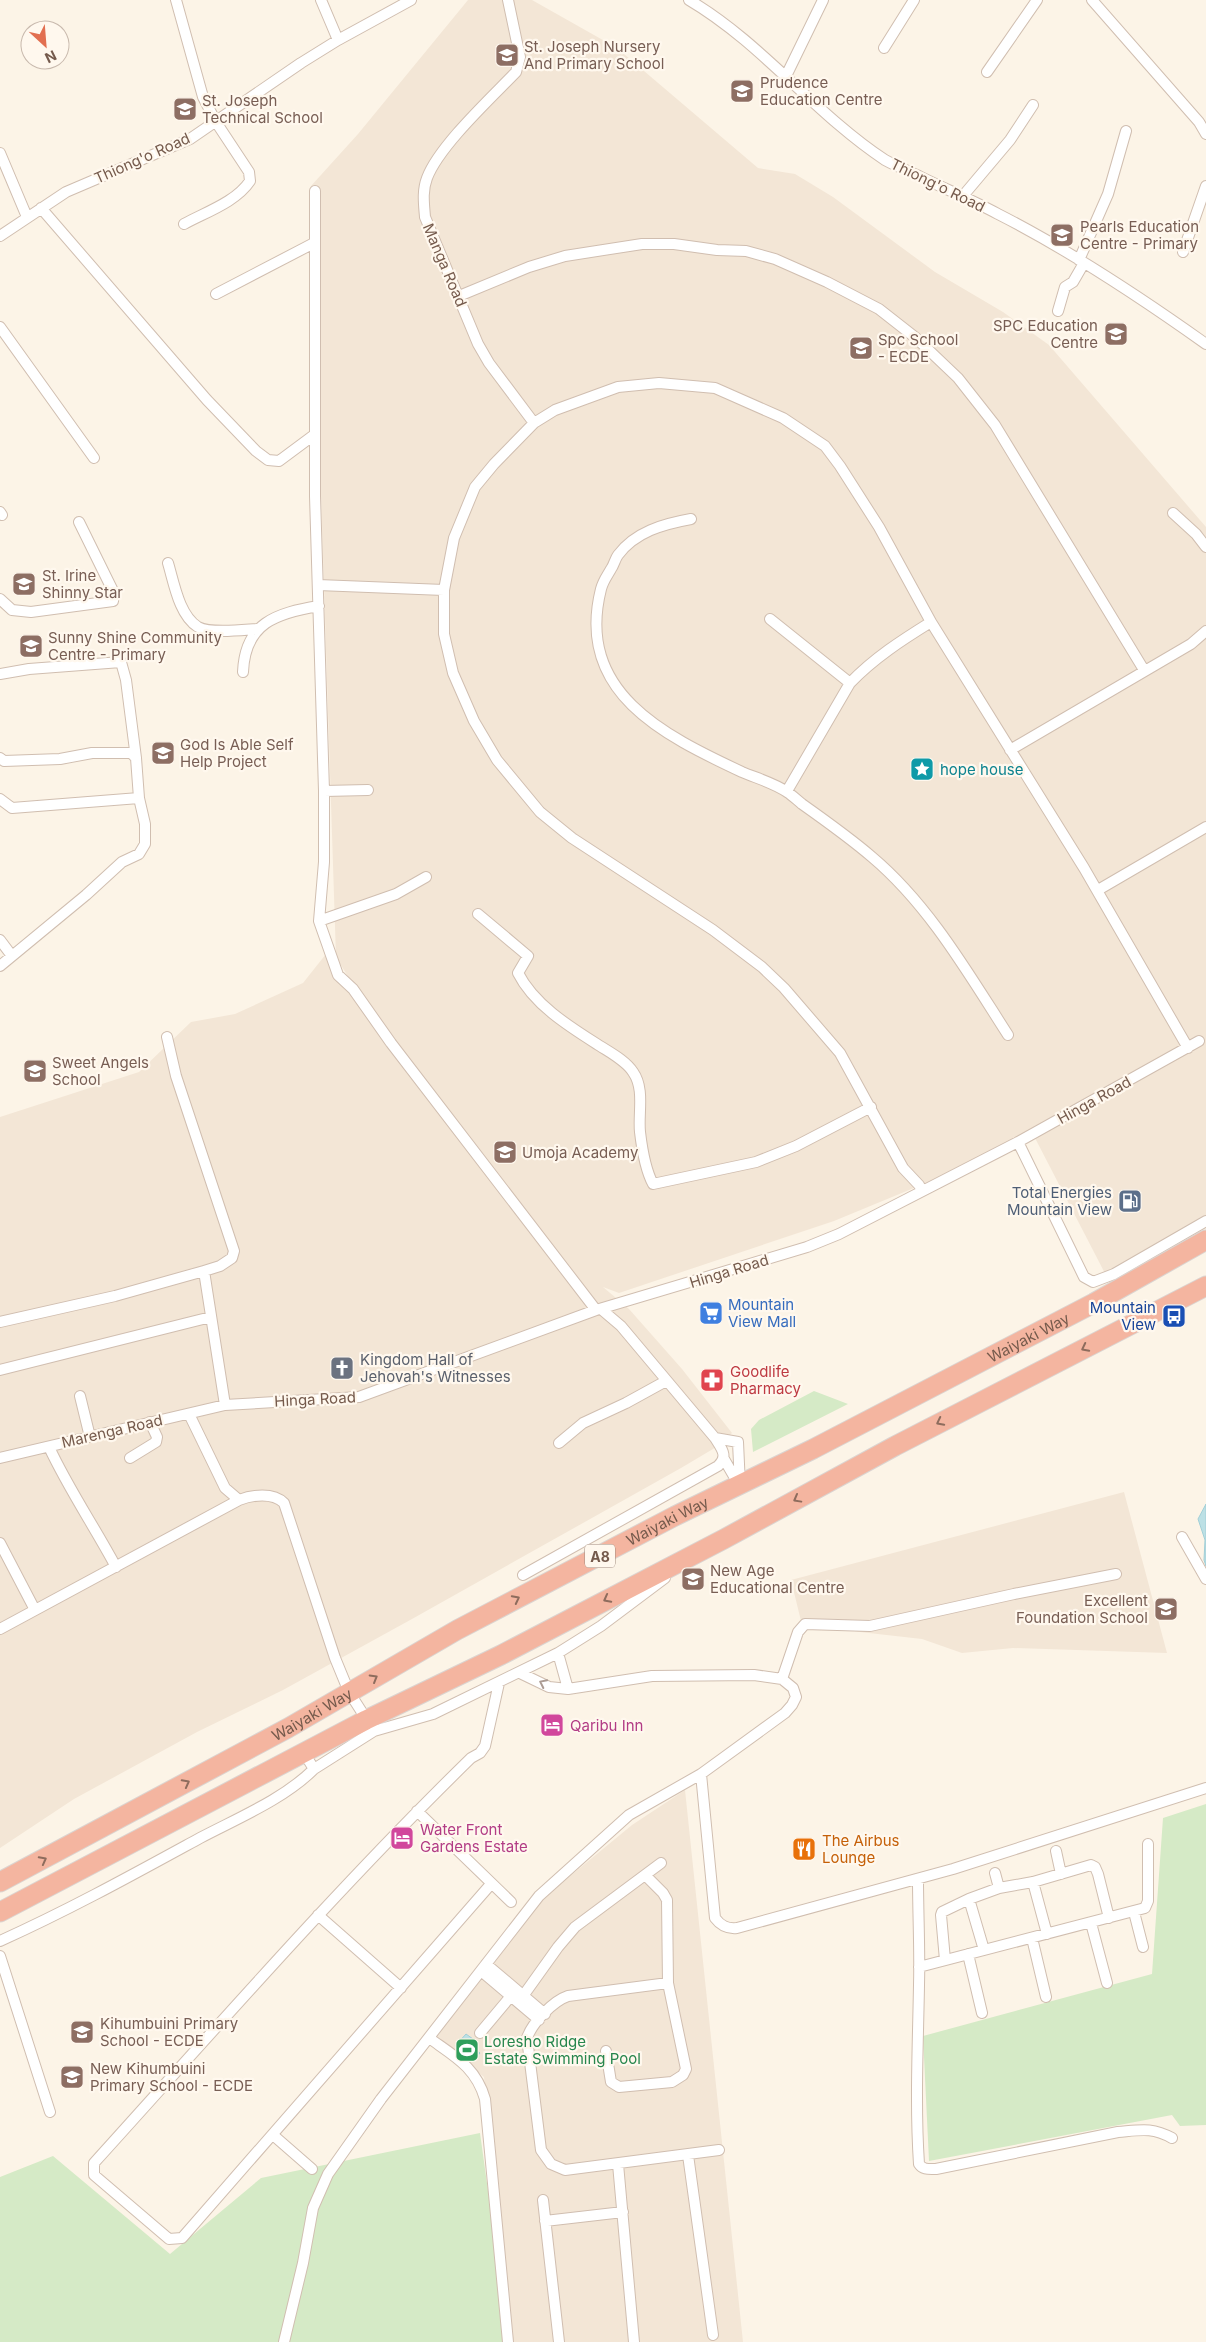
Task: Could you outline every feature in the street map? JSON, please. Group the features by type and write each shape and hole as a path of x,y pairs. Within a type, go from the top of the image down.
{"highway":[{"name":"Waiyaki Way","path":"0,1882 288,1728 457,1630 675,1516 740,1486 1118,1281 1206,1240"},
{"name":"Waiyaki Way","path":"0,1912 304,1753 370,1725 724,1539 895,1446 1206,1286"},
{"path":"88,1836 100,1860"}],"street":[{"path":"176,0 203,97 216,122 249,172 250,181 245,188 227,201 184,224"},
{"path":"321,0 338,40"},
{"name":"Thiong'o Road","path":"0,236 66,192 190,139 338,40 411,0"},
{"name":"Manga Road","path":"508,0 520,57 516,72 439,157 427,178 424,192 425,217 478,344 489,363 534,423"},
{"name":"Thiong'o Road","path":"689,0 714,16 786,76 841,127 887,161 998,214 1081,261 1206,344"},
{"path":"786,76 823,0"},
{"path":"884,48 914,0"},
{"path":"988,72 1036,0"},
{"path":"1092,0 1199,122 1206,134"},
{"path":"962,197 1010,140 1033,105"},
{"path":"1058,311 1065,287 1073,282 1108,194 1126,131"},
{"path":"0,153 27,217"},
{"path":"1183,252 1206,186"},
{"path":"315,191 314,435 324,791 324,862 319,921 330,958 338,975 353,989 392,1043 599,1309 620,1326 714,1438 740,1486"},
{"path":"41,208 207,400 256,451 268,460 279,461 314,435"},
{"path":"216,294 314,243"},
{"path":"459,296 528,267 565,256 642,244 674,244 717,250 746,251 775,259 870,304 916,338 951,371 996,425 1144,670"},
{"path":"0,327 94,458"},
{"path":"922,1191 903,1168 840,1053 804,1010 762,967 713,930 572,838 540,812 497,760 474,722 453,673 444,634 444,590 454,538 475,487 494,464 534,423 555,410 618,387 659,383 715,388 783,418 825,446 879,526 931,622 1098,890 1188,1048"},
{"path":"1173,513 1196,534 1206,547"},
{"path":"691,519 652,529 632,540 617,556 602,581 595,613 600,656 612,682 657,727 712,758 787,791 874,858 908,892 958,957 1008,1035"},
{"path":"0,599 12,610 31,612 113,600 114,593 79,522"},
{"path":"168,563 179,599 189,617 200,628 222,631 257,629 280,615 319,606"},
{"path":"318,585 444,590"},
{"path":"770,619 850,683"},
{"path":"787,791 850,683 861,671 897,643 931,622"},
{"path":"243,672 247,651 257,629"},
{"path":"1010,750 1191,644 1206,631"},
{"path":"0,674 29,669 121,662 126,680 139,798 145,824 145,844 139,854 122,862 86,895 0,966"},
{"path":"0,758 4,761 60,759 92,753 124,752 131,753 136,758"},
{"path":"324,791 368,790"},
{"path":"0,799 12,808 139,798"},
{"path":"1098,890 1206,827"},
{"path":"319,921 396,894 426,877"},
{"path":"478,914 528,956 518,973 523,984 534,996 564,1022 620,1059 634,1072 639,1088 640,1131 648,1174 652,1184 756,1162 796,1146 871,1107"},
{"path":"0,940 12,956"},
{"path":"0,1322 115,1296 220,1266 232,1258 234,1251 176,1076 167,1037"},
{"name":"Hinga Road","path":"225,1405 359,1398 599,1309 807,1247 839,1234 1018,1142 1199,1041"},
{"path":"1018,1142 1084,1277 1093,1282 1118,1281 1206,1221"},
{"path":"204,1271 225,1405"},
{"path":"0,1370 211,1316"},
{"path":"559,1443 580,1425 666,1381"},
{"path":"80,1396 90,1437"},
{"name":"Marenga Road","path":"0,1458 225,1405"},
{"path":"189,1414 226,1488 239,1500"},
{"path":"130,1458 156,1442 157,1437 150,1422"},
{"path":"714,1438 738,1442 740,1486"},
{"path":"49,1447 64,1478 116,1566"},
{"path":"524,1575 718,1466 724,1459"},
{"path":"0,1629 239,1500 273,1496 280,1499 286,1506 335,1658 349,1692 370,1725"},
{"path":"1182,1537 1206,1578"},
{"path":"0,1940 84,1901 234,1821 298,1784 370,1725 393,1724 426,1717 558,1653 601,1626 724,1539"},
{"path":"0,1543 35,1610"},
{"path":"782,1679 798,1632 805,1624 870,1626 1014,1594 1116,1574"},
{"path":"558,1653 568,1689"},
{"path":"284,2342 318,2192 328,2174 362,2125 539,1896 630,1815 701,1774 792,1705 795,1692 782,1679 754,1675 652,1676 568,1689 549,1687 520,1673"},
{"path":"492,1884 182,2238 169,2238 94,2175 94,2163 318,1915 417,1811 471,1758 480,1753 485,1746 499,1683"},
{"path":"304,1753 314,1769"},
{"path":"701,1774 715,1918 724,1926 737,1928 918,1878 1206,1788"},
{"path":"417,1811 511,1902"},
{"path":"919,1967 1145,1908 1148,1905 1148,1844"},
{"path":"1056,1851 1061,1874"},
{"path":"523,1996 558,1947 575,1927 599,1907 661,1863"},
{"path":"945,1960 942,1912 969,1899 999,1888 1033,1882 1091,1866 1095,1867 1109,1918"},
{"path":"995,1873 999,1888"},
{"path":"606,2051 611,2082 614,2085 672,2082 683,2075 686,2069 668,1984 666,1900 663,1893 646,1875"},
{"path":"918,1878 919,1967 916,2128 919,2164 921,2167 926,2170 936,2169 1118,2132 1148,2129 1172,2138"},
{"path":"1033,1882 1047,1934"},
{"path":"969,1899 984,1950"},
{"path":"1134,1912 1143,1947"},
{"path":"318,1915 402,1988"},
{"path":"1091,1923 1107,1983"},
{"path":"1032,1938 1046,1997"},
{"path":"968,1954 982,2014"},
{"path":"0,1956 50,2112"},
{"path":"484,1968 523,1996 542,2017"},
{"path":"484,1968 511,1996 542,2017"},
{"path":"668,1984 568,1996 558,2001 529,2031 527,2038 539,2143 543,2155 551,2164 565,2170 719,2150"},
{"path":"480,2033 511,1996"},
{"path":"429,2038 468,2066 476,2076 485,2099 508,2342"},
{"path":"273,2135 312,2169"},
{"path":"688,2155 713,2335"},
{"path":"618,2164 634,2342"},
{"path":"542,2200 559,2342"},
{"path":"545,2221 623,2212"}],"shaded area":[{"name":"Mountain View","path":"468,0 532,0 617,48 758,168 795,174 833,197 935,272 1003,312 1049,345 1206,527 1206,1224 1147,1266 1111,1285 1035,1138 834,1221 619,1293 603,1287 629,1309 682,1369 732,1433 713,1449 681,1468 412,1619 283,1690 197,1732 74,1799 0,1848 0,1117 139,1072 191,1022 235,1014 303,983 326,954 382,1032 336,957 311,186 358,134"},
{"path":"1124,1492 1167,1653 1013,1648 962,1653 922,1639 860,1632 801,1621 791,1580"},
{"path":"685,1790 743,2342 513,2342 484,2077 435,2037 541,1900 632,1825"}],"green space":[{"path":"814,1391 848,1404 753,1452 751,1429 759,1420"},
{"path":"1206,1804 1206,2125 1180,2126 1172,2115 929,2161 923,2036 1152,1974 1163,1818"},
{"path":"480,2133 509,2342 0,2342 0,2177 53,2156 170,2254 261,2178"}],"water":[{"path":"1206,1504 1206,1566 1204,1560 1205,1540 1198,1519"},
{"name":"Loresho Ridge Estate Swimming Pool","path":"466,2034 473,2039 469,2044 480,2053 474,2060 455,2046"}],"place":[{"name":"St. Joseph Nursery And Primary School","path":"507,55"},
{"name":"Prudence Education Centre","path":"742,91"},
{"name":"St. Joseph Technical School","path":"185,109"},
{"name":"Pearls Education Centre - Primary","path":"1062,235"},
{"name":"SPC Education Centre","path":"1116,334"},
{"name":"Spc School - ECDE","path":"861,348"},
{"name":"St. Irine Shinny Star","path":"24,584"},
{"name":"Sunny Shine Community Centre - Primary","path":"31,646"},
{"name":"God Is Able Self Help Project","path":"163,753"},
{"name":"hope house","path":"922,769"},
{"name":"Sweet Angels School","path":"35,1071"},
{"name":"Umoja Academy","path":"505,1152"},
{"name":"Total Energies Mountain View","path":"1130,1201"},
{"name":"Mountain View Mall","path":"711,1313"},
{"name":"Mountain View","path":"1174,1316"},
{"name":"Kingdom Hall of Jehovah's Witnesses","path":"342,1368"},
{"name":"Goodlife Pharmacy","path":"712,1380"},
{"name":"New Age Educational Centre","path":"693,1579"},
{"name":"Excellent Foundation School","path":"1166,1609"},
{"name":"Qaribu Inn","path":"552,1725"},
{"name":"Water Front Gardens Estate","path":"402,1838"},
{"name":"The Airbus Lounge","path":"804,1849"},
{"name":"Kihumbuini Primary School - ECDE","path":"82,2032"},
{"name":"Loresho Ridge Estate Swimming Pool","path":"467,2050"},
{"name":"New Kihumbuini Primary School - ECDE","path":"72,2077"}]}
